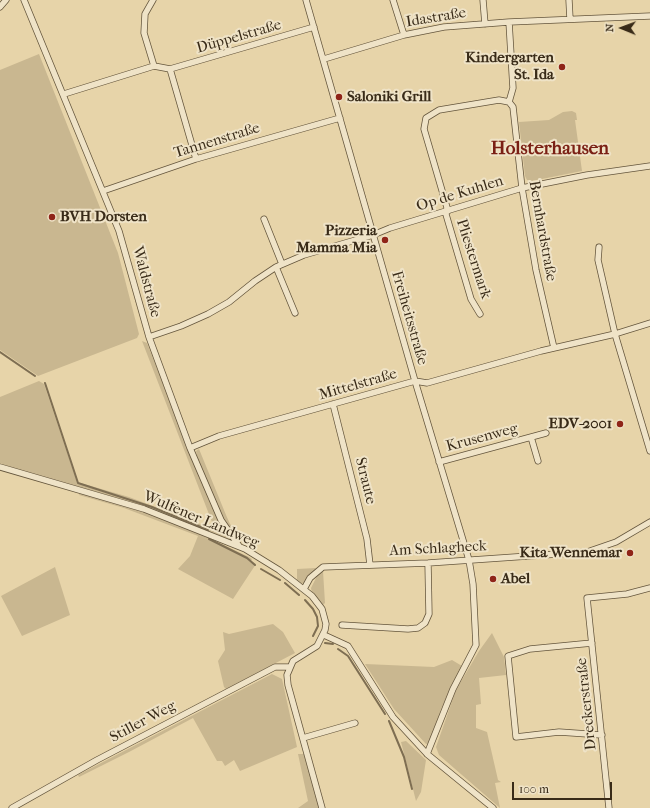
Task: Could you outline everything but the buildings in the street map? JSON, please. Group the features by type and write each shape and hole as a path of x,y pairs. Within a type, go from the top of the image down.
{"street":[{"path":"0,7 6,0"},
{"name":"Waldstraße","path":"24,0 64,94 123,244 149,337 190,448 221,520 239,546"},
{"path":"153,0 145,14 143,24 154,66"},
{"name":"Freiheitsstraße","path":"306,0 468,560 473,584 476,645 453,689 427,754"},
{"path":"393,0 404,35"},
{"path":"483,0 485,24"},
{"path":"569,0 570,19"},
{"name":"Idastraße","path":"324,58 404,35 444,27 509,22 650,16"},
{"name":"Bernhardstraße","path":"509,22 513,88 509,102 513,107 522,188 536,270 554,348"},
{"name":"Düppelstraße","path":"170,69 314,27"},
{"path":"64,94 154,66 170,69 196,159"},
{"name":"Pliestermark","path":"480,314 470,298 424,129 426,118 439,110 499,100 509,102"},
{"name":"Tannenstraße","path":"103,191 196,159 340,118"},
{"name":"Op de Kuhlen","path":"149,337 174,329 213,311 276,267 304,254 373,235 390,228 522,188 588,175 650,166"},
{"path":"264,219 282,264"},
{"path":"599,247 598,260 615,334 650,451"},
{"path":"276,267 295,313"},
{"name":"Mittelstraße","path":"190,448 219,436 415,381 427,383 554,348 615,334 650,323"},
{"name":"Straute","path":"333,404 367,539 370,565"},
{"name":"Krusenweg","path":"439,462 546,433"},
{"name":"Krusenweg","path":"531,438 538,461"},
{"name":"Wulfener Landweg","path":"0,467 138,506 239,546 279,570 304,589 322,609 326,624 324,635"},
{"name":"Am Schlagheck","path":"304,589 310,578 322,567 428,563 583,552 616,542 650,522"},
{"path":"342,625 408,629 418,628 425,623 429,614 428,563"},
{"name":"Dreckerstraße","path":"609,808 587,598 627,594 650,588"},
{"path":"322,808 288,685 289,667 293,661 317,646 324,635 348,646 393,717 427,754 493,808"},
{"path":"592,643 530,649 508,656 516,737 559,732 602,735"},
{"name":"Stiller Weg","path":"12,808 97,760 275,667 289,667"},
{"path":"302,738 355,723"}],"shaded area":[{"name":"BVH Dorsten","path":"39,54 118,253 139,334 137,338 38,376 0,350 0,70"},
{"path":"572,111 576,113 577,120 575,120 582,171 532,181 527,180 525,176 519,122 549,120 563,112"},
{"path":"142,341 147,343 210,503 223,528 233,542 130,501 29,474 0,463 0,397 39,381 44,384 77,482 129,497 208,527 212,522"},
{"path":"199,449 230,524 242,538 237,539 223,518 197,456 196,451"},
{"path":"80,492 113,500 190,529 249,557 252,559 251,561 256,564 233,599 178,569 190,556 198,536 124,508 79,495"},
{"path":"55,567 70,615 22,636 1,596"},
{"path":"316,568 305,584 297,582 297,569"},
{"path":"323,571 325,603 322,606 312,594 311,588 318,574"},
{"path":"273,624 283,632 295,653 226,689 224,687 218,661 225,650 223,632 229,634"},
{"path":"492,633 504,657 506,675 479,678 481,704 476,705 476,728 487,732 498,780 501,782 495,783 500,808 439,755 436,747 456,690 479,651"},
{"path":"452,660 462,666 441,709 430,743 426,744 394,709 365,664 434,667"},
{"path":"272,674 282,679 297,747 240,771 234,760 225,766 222,761 217,761 193,718 79,777 78,775"},
{"path":"406,741 426,760 421,792 416,801 401,742"},
{"path":"298,754 304,754 320,808 298,808 308,801"}],"waterway":[{"path":"0,352 35,376"},
{"path":"45,383 78,483 152,507 208,530"},
{"path":"209,539 247,558 255,565"},
{"path":"261,569 280,580"},
{"path":"285,583 299,595"},
{"path":"305,600 313,609 317,617 318,626 313,636"},
{"path":"325,643 333,644"},
{"path":"338,649 348,656 385,714"},
{"path":"389,721 404,757 412,789"}],"place":[{"name":"Kindergarten St. Ida","path":"562,67"},
{"name":"Saloniki Grill","path":"339,97"},
{"name":"BVH Dorsten","path":"52,217"},
{"name":"Pizzeria Mamma Mia","path":"385,240"},
{"name":"EDV-2001","path":"620,424"},
{"name":"Kita Wennemar","path":"630,553"},
{"name":"Abel","path":"493,579"}],"district":[{"name":"Holsterhausen","path":"550,149"}]}
